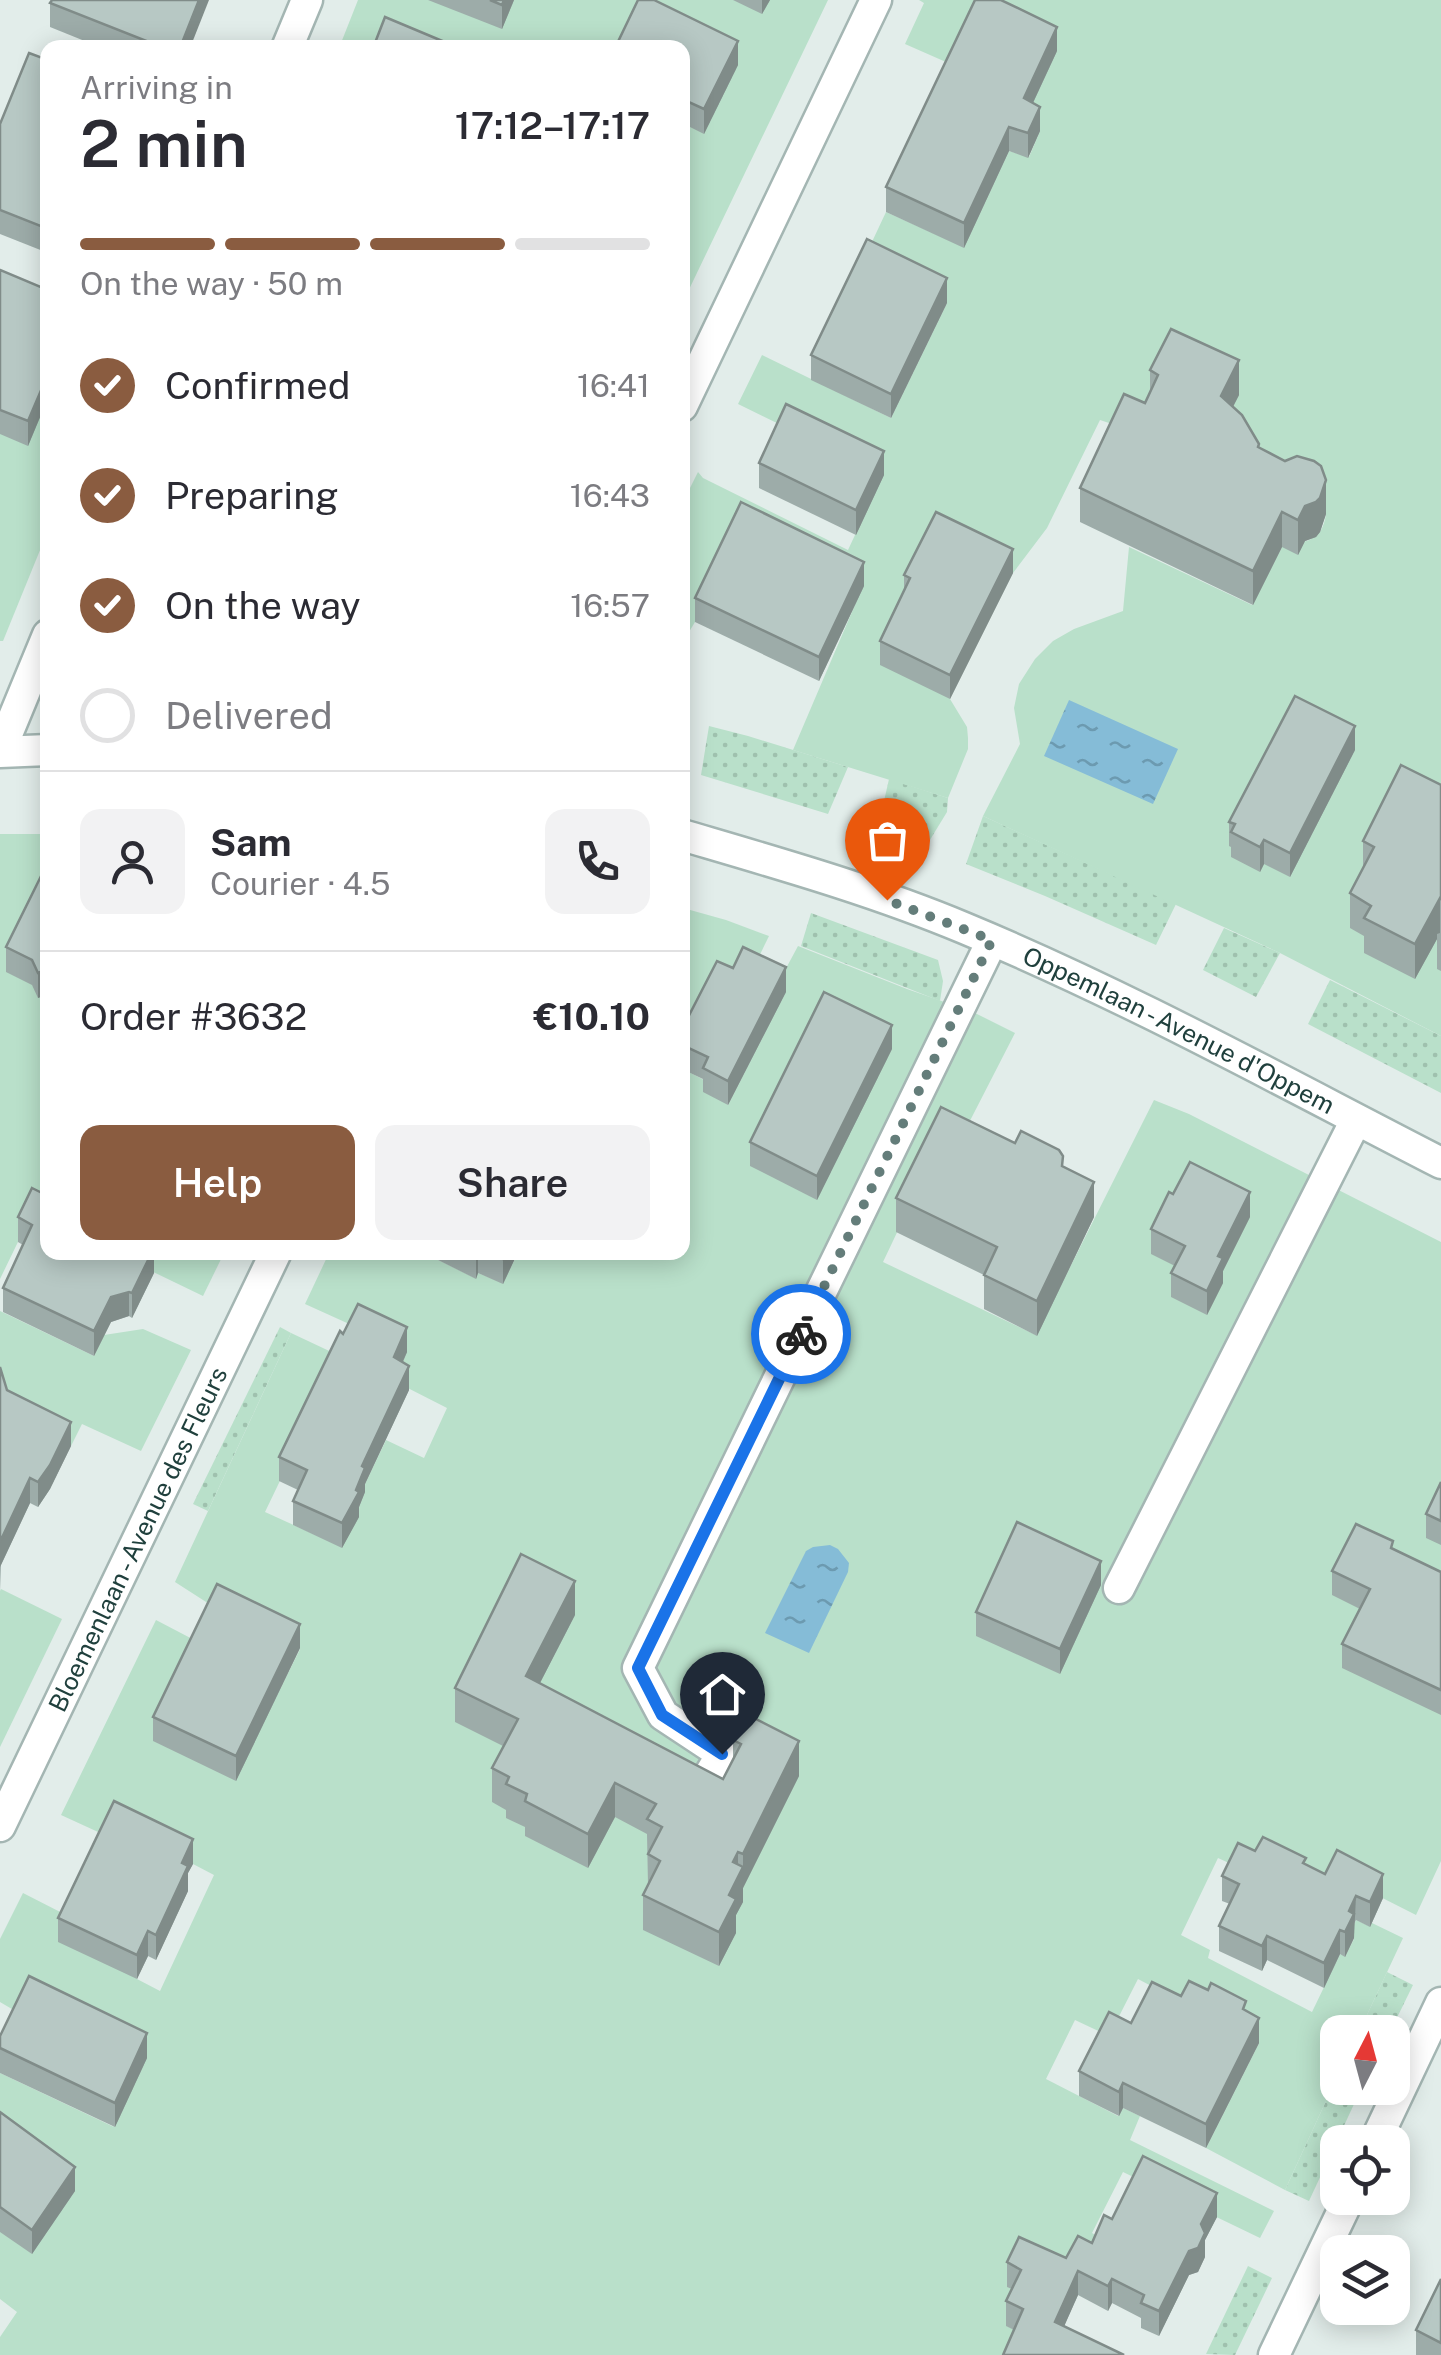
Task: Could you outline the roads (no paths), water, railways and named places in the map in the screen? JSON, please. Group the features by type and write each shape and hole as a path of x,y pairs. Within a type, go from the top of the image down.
{"street":[{"path":"290,40 306,0"},
{"path":"690,389 876,0"},
{"path":"40,654 0,752 40,750"},
{"name":"Oppemlaan - Avenue d'Oppem","path":"690,837 918,910 992,940 1106,992 1441,1163"},
{"path":"704,1784 722,1754 662,1715 638,1668 992,940"},
{"path":"1119,1588 1356,1120"},
{"name":"Bloemenlaan - Avenue des Fleurs","path":"0,1826 272,1260"},
{"path":"1383,2125 1441,2003"},
{"path":"1274,2355 1341,2215"}],"water":[{"path":"1069,700 1178,749 1153,804 1044,756"},
{"path":"830,1545 849,1563 848,1572 809,1653 765,1633 806,1551"}]}
